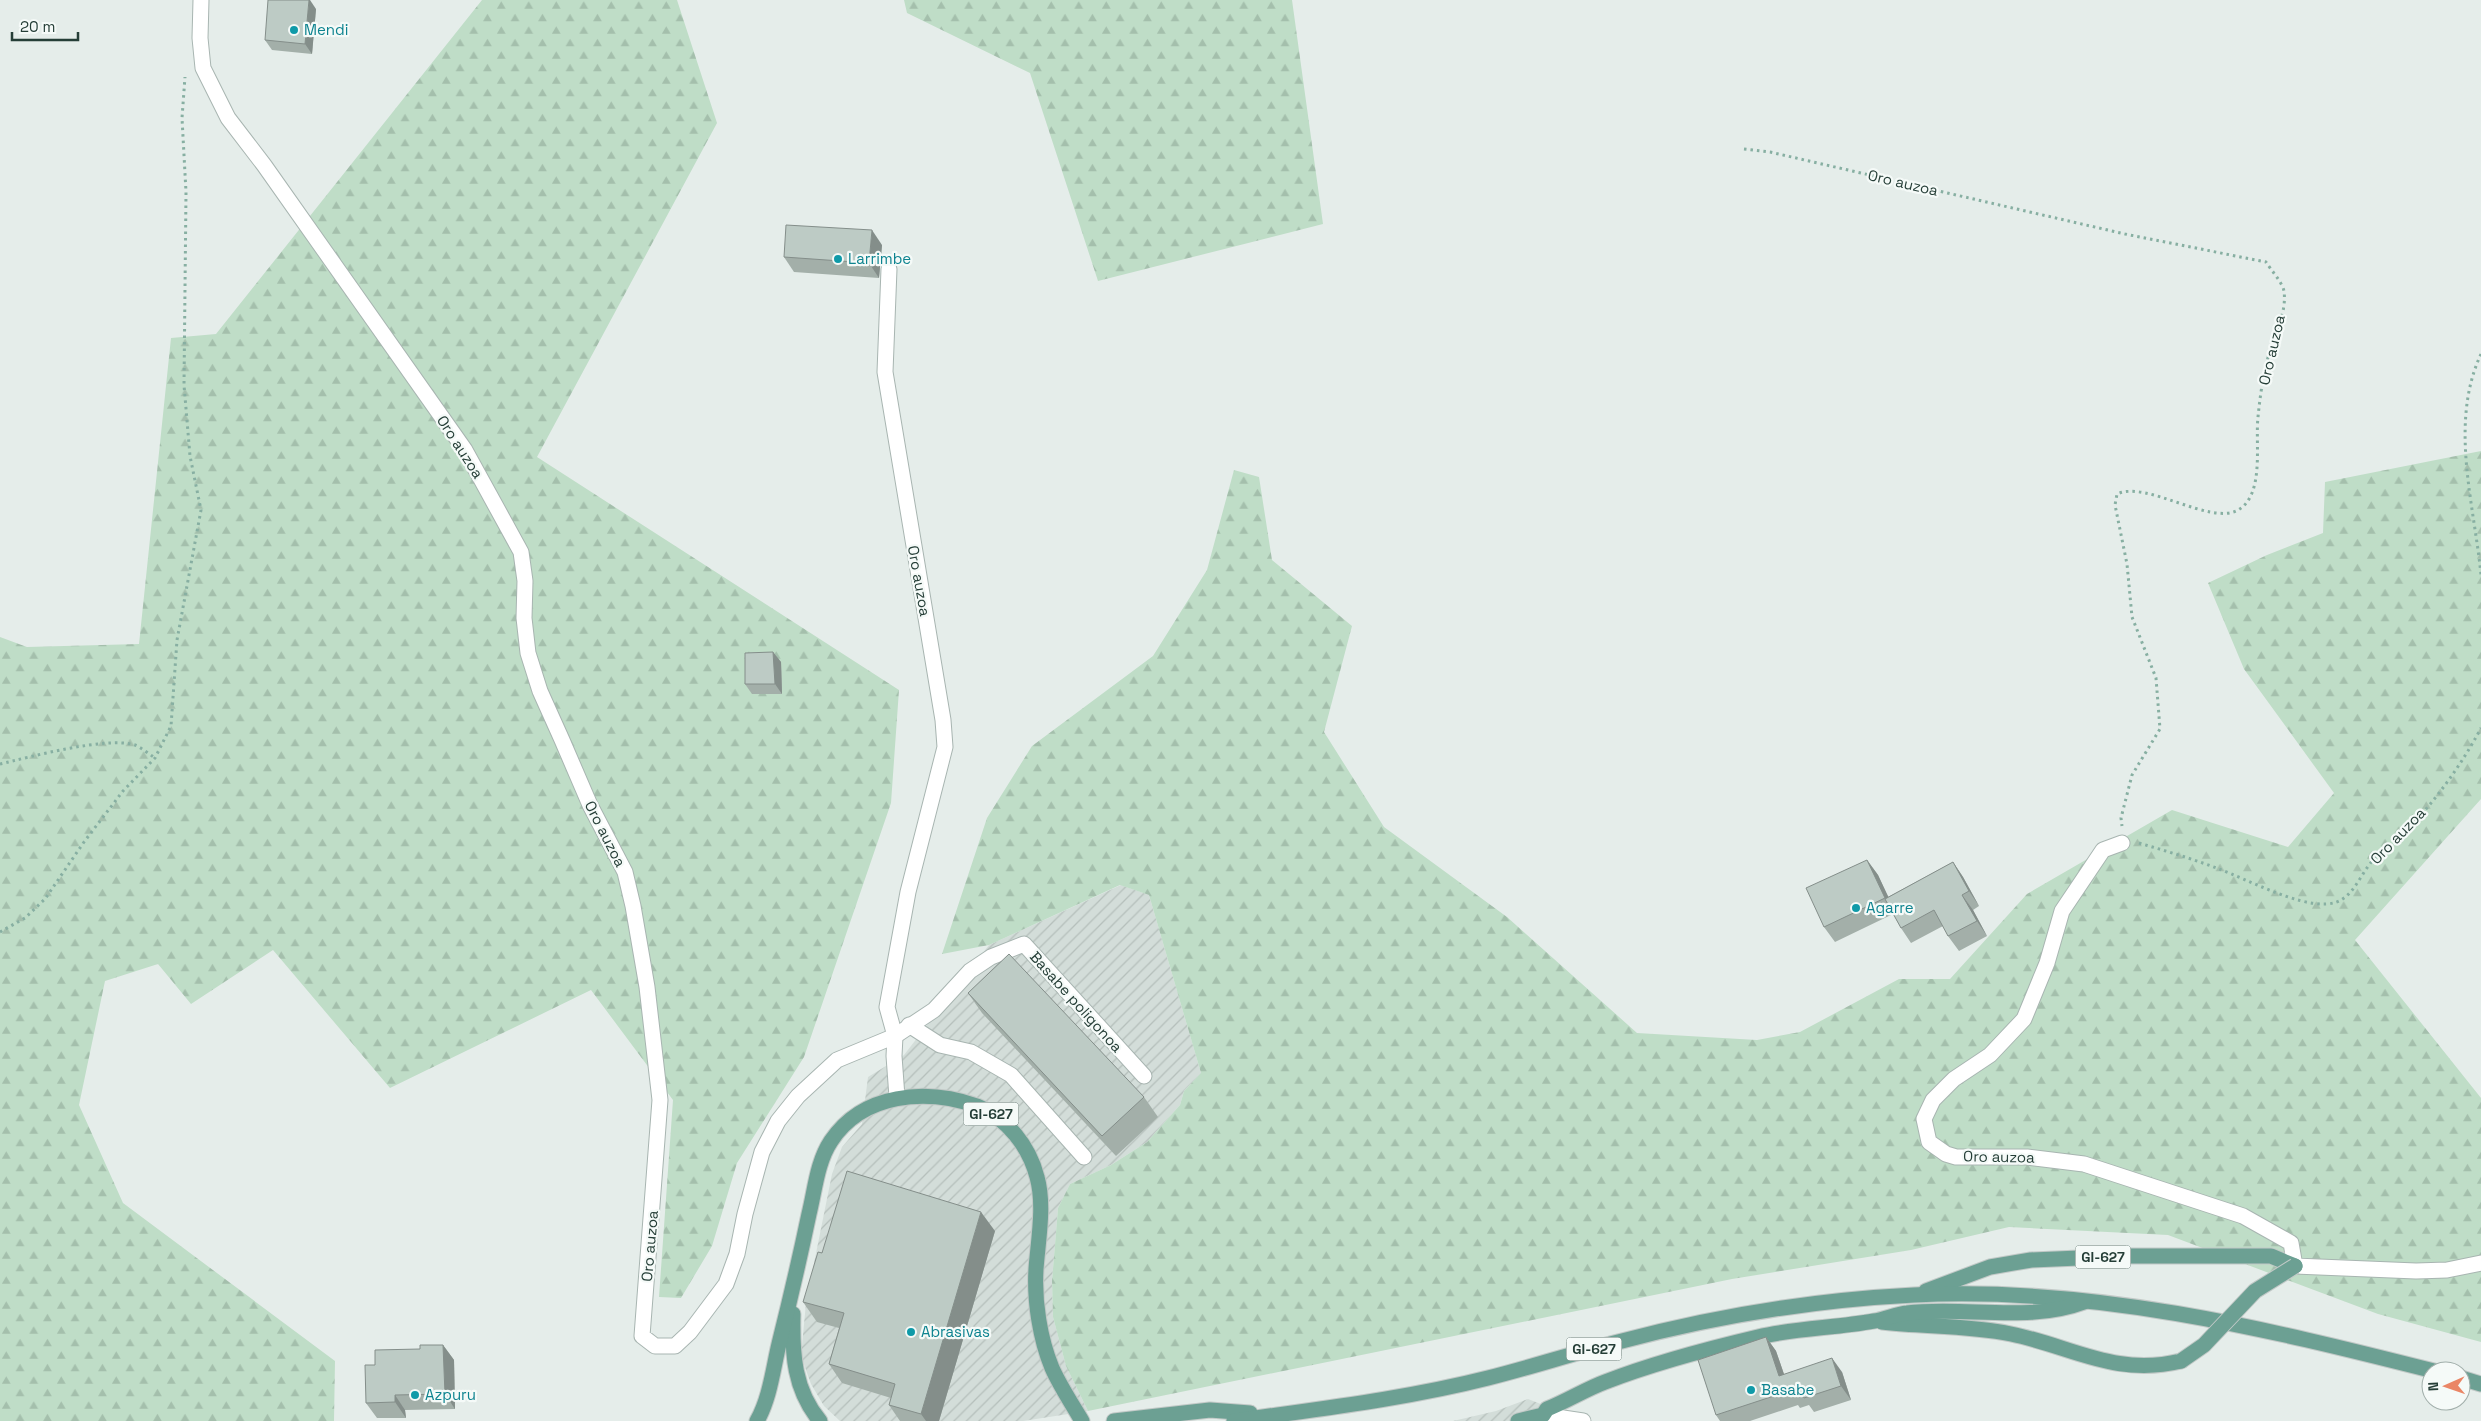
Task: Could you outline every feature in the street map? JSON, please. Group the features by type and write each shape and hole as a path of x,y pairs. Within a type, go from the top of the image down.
{"main road":[{"name":"GI-627","path":"757,1421 770,1383 793,1293 819,1169 831,1141 849,1122 872,1106 896,1097 930,1096 977,1106 1004,1122 1025,1145 1038,1178 1040,1227 1036,1272 1038,1314 1043,1342 1052,1368 1082,1421"},
{"name":"GI-627","path":"1915,1295 1990,1267 2031,1260 2126,1256 2271,1256 2295,1266"},
{"name":"GI-627","path":"1875,1321 1908,1325 1970,1326 2013,1334 2071,1353 2129,1366 2166,1365 2181,1361 2204,1346 2255,1291 2295,1266"},
{"name":"GI-627","path":"793,1293 793,1353 797,1378 802,1395 820,1421"},
{"name":"GI-627","path":"1234,1421 1411,1394 1486,1379 1620,1341 1765,1310 1844,1300 1915,1295 2024,1295 2088,1301 2190,1315 2299,1337 2421,1368"},
{"name":"GI-627","path":"1518,1421 1543,1415 1547,1409 1604,1382 1708,1350 1784,1332 1875,1321 1904,1313 1928,1310 2039,1312 2064,1310 2088,1301"},
{"name":"GI-627","path":"1114,1421 1142,1416 1210,1410 1274,1415"}],"street":[{"name":"Oro auzoa","path":"201,0 200,38 203,68 228,118 264,165 465,450 521,552 525,581 524,618 528,653 540,691 590,804 625,872 633,906 646,987 660,1100 642,1336 655,1346 675,1346 690,1332 726,1284 737,1254 745,1214 762,1152 778,1120 798,1096 837,1060 895,1036"},
{"name":"Oro auzoa","path":"889,269 885,372 943,720 945,747 899,935 887,1007 895,1036 896,1097"},
{"name":"Oro auzoa","path":"2122,843 2103,850 2062,911 2047,963 2024,1018 1990,1055 1954,1079 1933,1100 1924,1113 1926,1137 1935,1148 1956,1157 2027,1157 2084,1164 2243,1216 2291,1243 2295,1266"},
{"name":"Basabe poligonoa","path":"895,1036 908,1025 934,1010 970,971 991,957 1024,944 1144,1076"},
{"path":"908,1025 940,1045 971,1052 1011,1075 1084,1157"},
{"path":"2295,1266 2362,1267 2416,1271 2446,1270 2481,1263"},
{"path":"1543,1415 1583,1421"}],"path":[{"path":"0,932 25,918 45,899 112,805 155,758 171,726 177,640 197,539 200,510 190,456 184,385 186,192 182,118 186,75"},
{"name":"Oro auzoa","path":"1744,149 1770,152 2125,234 2266,262 2284,291 2280,324 2269,353 2258,418 2258,463 2250,499 2238,510 2224,513 2169,501 2134,490 2124,490 2117,494 2115,505 2127,564 2132,617 2156,678 2160,729 2132,775 2122,818 2122,843 2137,842 2155,847 2308,902 2327,904 2342,900 2353,890 2374,859 2388,848 2422,813 2466,756 2481,728"},
{"path":"2481,354 2472,376 2466,412 2467,468 2481,575"},
{"path":"0,764 60,750 110,744 135,745 155,758"}],"shaded area":[{"path":"1121,885 1149,895 1201,1073 1184,1091 1180,1105 1147,1142 1111,1165 1070,1184 1058,1208 1052,1281 1053,1317 1066,1366 1088,1411 1023,1421 840,1421 824,1406 811,1384 801,1356 806,1303 832,1174 842,1147 862,1124 868,1077 904,1055 989,945"},
{"path":"1528,1399 1584,1421 1453,1421 1496,1411"}],"green space":[{"path":"482,0 677,0 717,123 537,457 899,690 891,803 804,1057 737,1163 712,1246 681,1298 659,1297 673,1100 591,990 390,1088 273,950 191,1004 158,964 105,981 79,1105 123,1203 335,1361 334,1421 0,1421 0,637 27,647 139,644 171,338 216,334"},
{"path":"904,0 1292,0 1323,224 1098,281 1030,73 907,13"},
{"path":"2481,451 2481,799 2355,940 2481,1098 2481,1342 2378,1314 2168,1235 2009,1227 1911,1250 1732,1279 1088,1411 1066,1366 1053,1317 1052,1281 1058,1208 1070,1184 1111,1165 1147,1142 1180,1105 1184,1091 1201,1073 1149,895 1120,885 989,945 942,954 987,818 1032,746 1153,656 1207,570 1234,470 1259,477 1272,560 1352,626 1324,732 1384,827 1507,917 1637,1033 1757,1040 1800,1032 1899,979 1950,979 2027,894 2172,810 2288,847 2334,793 2244,669 2208,583 2267,555 2323,533 2325,482"}],"building":[{"name":"Mendi","path":"268,0 309,0 305,44 265,40"},
{"path":"786,225 872,230 869,263 784,257"},
{"path":"773,652 775,684 745,684 745,653"},
{"path":"1867,860 1885,898 1824,927 1806,888"},
{"path":"1953,862 1969,891 1962,895 1977,921 1948,936 1934,910 1901,928 1885,899"},
{"path":"1009,954 1144,1097 1102,1136 968,993"},
{"name":"Abrasivas","path":"847,1171 981,1212 921,1414 889,1405 895,1384 829,1364 844,1313 803,1302 818,1252 822,1253"},
{"path":"1766,1337 1779,1376 1832,1358 1841,1386 1804,1398 1802,1391 1790,1394 1789,1391 1716,1415 1698,1360"},
{"path":"420,1345 443,1345 445,1394 395,1395 395,1402 366,1403 365,1365 375,1365 375,1350 420,1349"}],"place":[{"name":"Mendi","path":"294,30"},
{"name":"Larrimbe","path":"838,259"},
{"name":"Agarre","path":"1856,908"},
{"name":"Abrasivas","path":"911,1332"},
{"name":"Basabe","path":"1751,1390"},
{"name":"Azpuru","path":"415,1395"}]}
